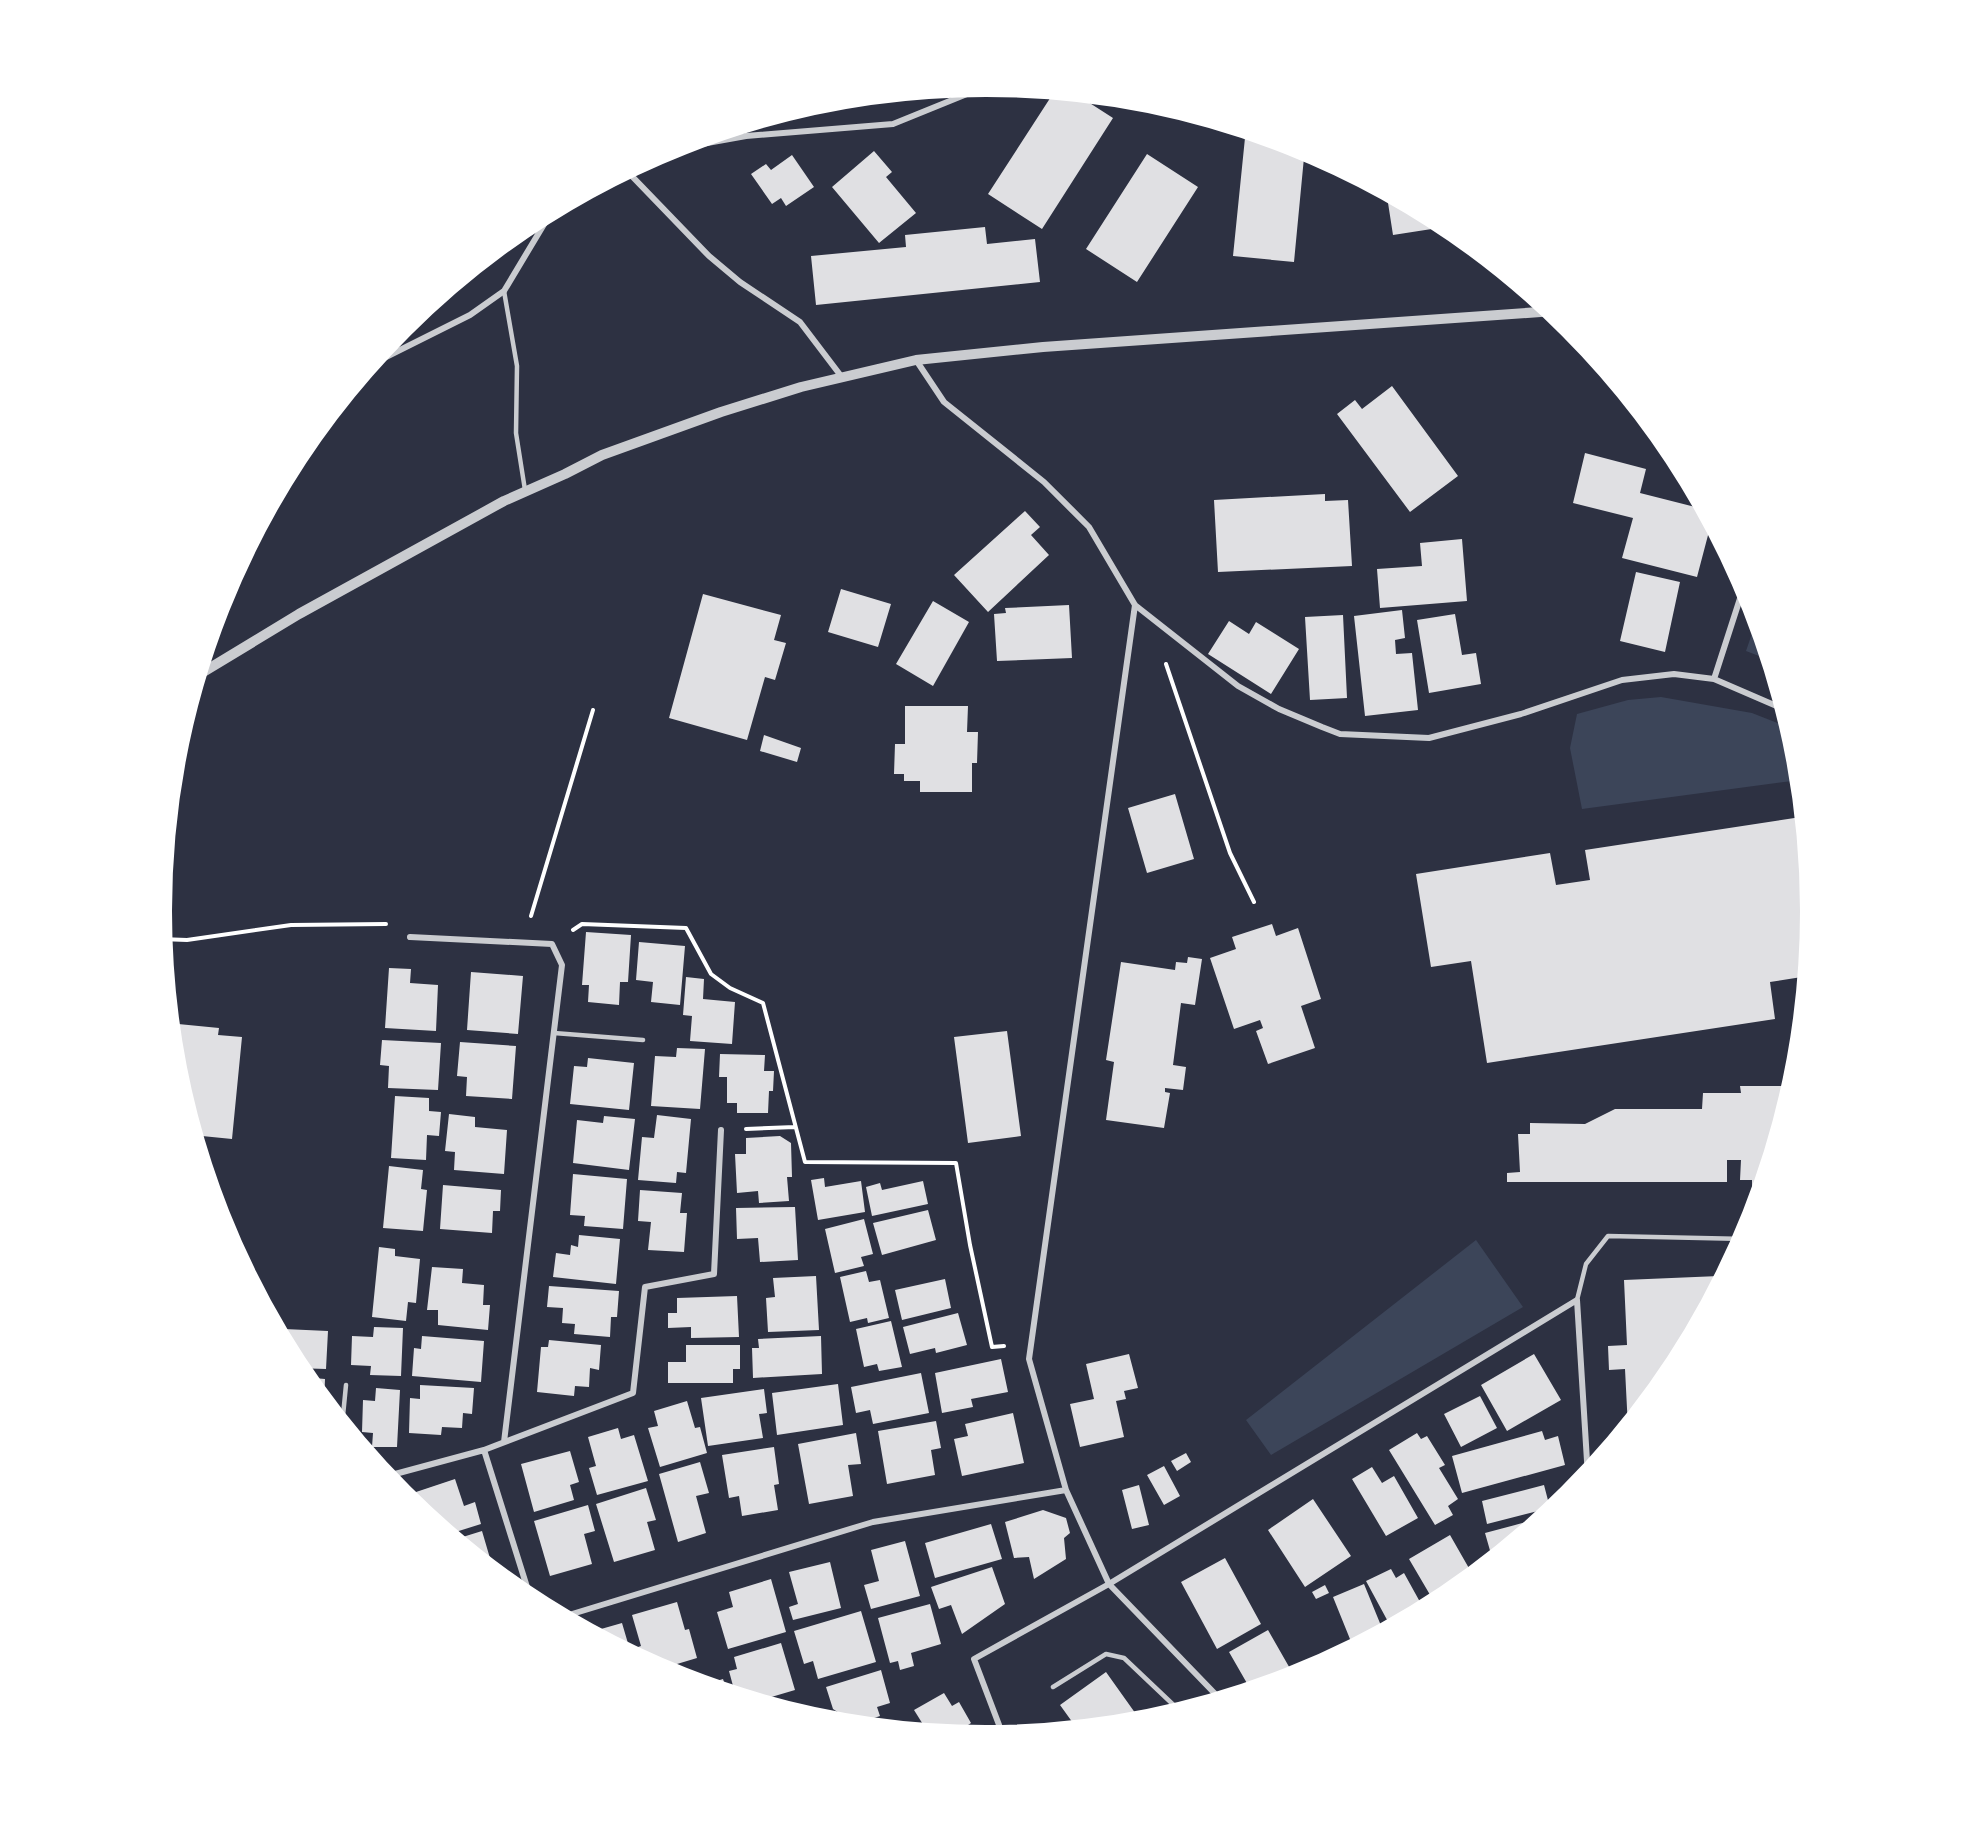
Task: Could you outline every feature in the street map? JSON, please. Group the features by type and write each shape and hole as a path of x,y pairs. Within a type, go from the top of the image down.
{"street":[{"path":"702,144 746,136 893,124 968,94"},
{"path":"630,174 709,256 740,282 800,322 842,376"},
{"path":"385,358 470,315 504,291 545,223"},
{"path":"204,671 299,614 504,501 602,455 721,412 842,376 916,360 1043,347 1542,312"},
{"path":"916,360 944,402 1044,482 1089,527 1135,605 1238,686 1280,709 1340,734 1429,738 1521,714 1622,680 1674,674 1714,679 1778,706"},
{"path":"1714,679 1741,596"},
{"path":"1135,605 1029,1359 1066,1490 1109,1584 1217,1696"},
{"path":"410,937 552,944 562,965 504,1442"},
{"path":"394,1474 484,1450 633,1393 645,1287 714,1274 721,1130"},
{"path":"1000,1728 974,1659 1109,1584 1577,1300 1587,1464"},
{"path":"484,1450 527,1588"},
{"path":"570,1615 873,1522 1066,1490"}],"lane":[{"path":"504,291 517,366 516,433 525,492"},
{"path":"554,1033 643,1040"},
{"path":"1577,1300 1586,1263 1608,1236 1735,1239"},
{"path":"343,1416 345,1385"},
{"path":"1053,1687 1106,1654 1124,1658 1175,1706"}],"path":[{"path":"1164,657 1230,853 1254,902"},
{"path":"523,943 593,710"},
{"path":"169,939 187,940 291,925 387,924 410,937"},
{"path":"552,944 582,924 686,928 711,974 730,988 763,1003 805,1162 957,1163 970,1245 992,1347 1032,1344"},
{"path":"721,1130 795,1127"}],"shaded area":[{"path":"1754,629 1764,658 1746,651"},
{"path":"1661,697 1752,713 1782,725 1792,781 1582,809 1570,748 1577,714 1628,700"},
{"path":"1476,1240 1523,1307 1271,1455 1246,1420"}],"building":[{"path":"1051,96 1084,99 1113,118 1042,229 988,194"},
{"path":"1245,135 1304,157 1294,262 1233,256"},
{"path":"874,151 892,172 886,177 916,213 879,243 832,187"},
{"path":"1147,154 1198,187 1137,282 1086,249"},
{"path":"792,155 814,187 786,206 781,198 772,204 751,174 766,164 771,170"},
{"path":"1387,199 1436,228 1393,235"},
{"path":"985,227 987,244 1035,239 1040,282 816,305 811,256 906,247 905,235"},
{"path":"1392,386 1458,476 1410,512 1337,414 1355,400 1362,409"},
{"path":"1585,453 1646,469 1640,493 1697,507 1709,530 1697,577 1622,558 1633,518 1573,503"},
{"path":"1325,494 1325,501 1348,500 1352,566 1218,572 1214,500"},
{"path":"1025,511 1040,527 1031,535 1049,555 988,612 954,575"},
{"path":"1462,539 1467,601 1380,608 1377,569 1422,566 1420,543"},
{"path":"1636,572 1680,582 1665,652 1620,641"},
{"path":"841,589 891,604 878,647 828,632"},
{"path":"703,594 781,615 774,640 786,643 775,680 765,677 747,740 669,718"},
{"path":"933,601 969,622 933,686 896,664"},
{"path":"1069,605 1072,658 997,661 994,614 1006,613 1005,608"},
{"path":"1402,610 1405,638 1395,640 1396,654 1412,653 1418,710 1365,716 1354,616"},
{"path":"1455,614 1462,655 1476,653 1481,684 1429,693 1417,620"},
{"path":"1343,615 1347,698 1310,700 1305,617"},
{"path":"1229,621 1249,634 1256,622 1299,649 1271,694 1208,654"},
{"path":"905,706 968,706 967,732 978,732 977,763 972,763 972,792 920,792 920,781 904,781 904,774 894,774 895,744 905,744"},
{"path":"764,735 801,748 797,762 760,751"},
{"path":"1175,794 1194,859 1147,873 1128,808"},
{"path":"1798,817 1804,911 1801,977 1770,982 1775,1019 1487,1063 1471,961 1431,967 1416,874 1550,853 1556,885 1590,880 1585,850"},
{"path":"1272,924 1276,936 1298,928 1321,999 1301,1006 1315,1048 1268,1064 1256,1031 1263,1028 1260,1020 1234,1029 1210,958 1236,949 1232,937"},
{"path":"586,932 631,935 628,982 620,982 619,1005 588,1002 589,985 582,985"},
{"path":"639,942 685,946 680,1005 651,1002 653,982 636,980"},
{"path":"1188,957 1202,959 1195,1005 1181,1003 1173,1065 1186,1067 1183,1090 1165,1088 1165,1092 1170,1093 1164,1128 1106,1120 1114,1062 1106,1060 1121,962 1175,970 1176,962 1187,963"},
{"path":"389,968 411,969 410,983 438,985 436,1031 385,1028"},
{"path":"471,972 523,976 518,1034 467,1030"},
{"path":"686,977 704,979 703,999 735,1002 732,1044 690,1041 692,1016 683,1015"},
{"path":"176,1024 219,1028 218,1035 242,1037 232,1139 200,1136 184,1071"},
{"path":"1007,1031 1021,1136 968,1143 954,1037"},
{"path":"382,1040 441,1043 438,1090 388,1088 389,1066 380,1065"},
{"path":"460,1042 516,1046 512,1099 466,1096 467,1077 457,1076"},
{"path":"677,1048 705,1049 700,1109 651,1106 655,1056 676,1057"},
{"path":"720,1054 765,1055 764,1071 774,1071 773,1091 769,1091 768,1113 737,1113 737,1103 727,1103 727,1077 719,1077"},
{"path":"588,1058 634,1063 629,1110 570,1104 574,1066 587,1067"},
{"path":"1740,1086 1785,1086 1776,1123 1755,1191 1752,1191 1752,1180 1740,1180 1741,1160 1727,1160 1727,1182 1507,1182 1507,1173 1520,1172 1518,1134 1530,1134 1530,1123 1585,1124 1615,1109 1702,1109 1703,1093 1741,1093"},
{"path":"395,1096 429,1098 429,1111 441,1112 439,1136 427,1135 426,1160 391,1158"},
{"path":"449,1114 475,1117 475,1127 507,1130 504,1174 454,1170 455,1152 445,1151"},
{"path":"657,1115 691,1119 686,1173 677,1172 676,1183 638,1180 642,1137 654,1138"},
{"path":"604,1116 635,1119 629,1170 573,1163 577,1120 603,1123"},
{"path":"780,1136 791,1143 792,1177 787,1177 789,1201 759,1203 758,1191 737,1193 735,1154 746,1154 746,1138"},
{"path":"389,1166 423,1170 421,1189 427,1190 423,1231 383,1228"},
{"path":"573,1174 627,1179 623,1229 584,1226 585,1216 570,1215"},
{"path":"824,1178 825,1187 861,1181 865,1212 818,1220 811,1180"},
{"path":"923,1181 928,1204 872,1216 866,1187 880,1183 882,1190"},
{"path":"443,1185 501,1190 500,1211 493,1211 492,1233 440,1229"},
{"path":"640,1190 682,1193 680,1213 687,1213 684,1252 648,1250 651,1222 638,1221"},
{"path":"795,1207 798,1260 760,1262 758,1238 737,1239 736,1208"},
{"path":"928,1210 936,1240 882,1255 873,1223"},
{"path":"864,1219 873,1254 861,1257 864,1266 835,1273 825,1229"},
{"path":"579,1235 620,1239 616,1284 553,1277 556,1253 570,1255 571,1245 578,1247"},
{"path":"379,1247 395,1249 395,1256 420,1259 416,1303 408,1302 406,1321 372,1317"},
{"path":"432,1267 463,1269 462,1283 484,1285 483,1305 490,1305 488,1330 438,1325 438,1310 427,1310"},
{"path":"866,1271 869,1282 880,1280 889,1318 868,1323 867,1318 850,1322 840,1277"},
{"path":"816,1276 819,1330 768,1332 766,1298 775,1297 773,1278"},
{"path":"1718,1276 1666,1365 1627,1418 1625,1369 1609,1370 1608,1346 1627,1345 1624,1280"},
{"path":"945,1279 951,1308 902,1320 895,1290"},
{"path":"549,1286 619,1291 617,1317 611,1317 610,1337 574,1334 575,1324 562,1323 563,1308 547,1307"},
{"path":"737,1296 739,1337 691,1338 691,1327 668,1328 668,1313 677,1313 677,1298"},
{"path":"958,1313 967,1345 936,1353 935,1348 910,1354 903,1327"},
{"path":"891,1321 902,1367 879,1371 877,1364 864,1367 856,1329"},
{"path":"374,1327 403,1328 401,1376 370,1375 371,1366 351,1365 352,1336 373,1337"},
{"path":"284,1330 328,1331 326,1369 308,1368"},
{"path":"422,1336 484,1341 481,1382 412,1376 414,1348 421,1349"},
{"path":"821,1336 822,1374 753,1378 752,1348 759,1348 758,1339"},
{"path":"549,1340 601,1345 599,1370 590,1368 589,1387 575,1386 574,1396 537,1392 541,1347 548,1347"},
{"path":"686,1345 740,1345 740,1369 733,1369 733,1383 668,1383 668,1362 686,1362"},
{"path":"1129,1354 1138,1388 1124,1391 1126,1399 1116,1401 1124,1437 1080,1447 1070,1404 1094,1399 1086,1364"},
{"path":"1534,1354 1561,1400 1507,1431 1481,1385"},
{"path":"1001,1359 1008,1392 971,1399 973,1407 942,1413 935,1373"},
{"path":"921,1373 929,1413 873,1424 870,1410 856,1413 851,1387"},
{"path":"315,1378 325,1379 325,1391"},
{"path":"838,1384 843,1425 777,1435 772,1393"},
{"path":"420,1385 474,1388 472,1414 463,1413 462,1428 442,1427 441,1435 409,1433 410,1398 420,1399"},
{"path":"376,1388 400,1390 397,1447 372,1447 373,1433 362,1432 363,1400 375,1401"},
{"path":"764,1389 767,1413 759,1414 763,1438 708,1446 701,1398"},
{"path":"1480,1396 1497,1428 1461,1447 1444,1414"},
{"path":"687,1401 695,1428 700,1427 707,1453 660,1467 648,1428 658,1426 654,1411"},
{"path":"1013,1413 1024,1463 962,1476 954,1439 968,1436 965,1424"},
{"path":"936,1421 941,1448 931,1450 935,1475 887,1484 878,1431"},
{"path":"618,1428 621,1439 634,1435 648,1481 597,1495 589,1468 596,1466 588,1437"},
{"path":"1542,1431 1545,1440 1558,1436 1565,1465 1462,1493 1452,1456"},
{"path":"856,1433 861,1464 848,1465 853,1496 809,1504 798,1444"},
{"path":"1417,1433 1421,1439 1427,1436 1445,1465 1439,1468 1458,1499 1448,1506 1453,1515 1435,1525 1389,1450"},
{"path":"774,1447 779,1484 774,1485 778,1510 742,1516 739,1496 729,1498 722,1455"},
{"path":"570,1451 579,1482 570,1485 574,1500 534,1512 521,1464"},
{"path":"1186,1453 1191,1462 1177,1471 1171,1461"},
{"path":"700,1462 709,1493 696,1496 706,1533 678,1542 659,1474"},
{"path":"1164,1466 1180,1496 1164,1505 1147,1475"},
{"path":"1372,1467 1382,1483 1394,1476 1418,1518 1386,1536 1352,1479"},
{"path":"455,1479 464,1506 475,1502 481,1524 455,1532 412,1493"},
{"path":"1139,1485 1149,1525 1132,1529 1122,1490"},
{"path":"1544,1485 1549,1503 1542,1510 1487,1524 1482,1501"},
{"path":"646,1488 656,1520 647,1522 655,1550 614,1562 596,1504"},
{"path":"1313,1499 1351,1556 1305,1587 1268,1530"},
{"path":"588,1505 595,1531 584,1534 592,1564 550,1576 534,1521"},
{"path":"1043,1510 1066,1518 1070,1533 1064,1538 1066,1559 1034,1579 1029,1557 1014,1558 1005,1522"},
{"path":"1530,1521 1491,1554 1485,1533"},
{"path":"991,1524 1002,1559 935,1578 925,1543"},
{"path":"482,1531 491,1562 488,1560 461,1538"},
{"path":"1450,1535 1470,1570 1431,1597 1409,1559"},
{"path":"905,1541 920,1596 871,1609 864,1585 879,1581 871,1550"},
{"path":"1225,1558 1261,1624 1217,1649 1181,1582"},
{"path":"830,1562 841,1608 793,1620 789,1607 798,1604 789,1572"},
{"path":"992,1567 1005,1604 962,1634 951,1605 939,1609 931,1587"},
{"path":"1391,1569 1396,1578 1404,1573 1421,1603 1389,1623 1366,1581"},
{"path":"771,1579 786,1632 728,1649 717,1612 733,1607 729,1592"},
{"path":"1364,1584 1381,1627 1352,1643 1333,1597"},
{"path":"1325,1585 1329,1593 1316,1599 1312,1592"},
{"path":"677,1602 685,1630 689,1629 697,1658 671,1666 636,1650 635,1648 641,1646 632,1615"},
{"path":"930,1604 941,1644 911,1653 914,1666 900,1670 898,1661 890,1663 878,1618"},
{"path":"861,1611 876,1662 818,1679 813,1661 804,1664 794,1631"},
{"path":"622,1623 629,1647 624,1645 597,1630"},
{"path":"1268,1630 1291,1670 1249,1686 1229,1652"},
{"path":"781,1643 795,1690 766,1699 734,1689 729,1671 737,1669 734,1657"},
{"path":"881,1670 890,1703 877,1707 880,1716 868,1720 844,1716 833,1709 826,1687"},
{"path":"1106,1672 1136,1715 1074,1724 1060,1705"},
{"path":"723,1679 726,1687 723,1686 713,1682"},
{"path":"944,1693 952,1706 959,1702 971,1723 963,1728 924,1726 914,1710"}]}
